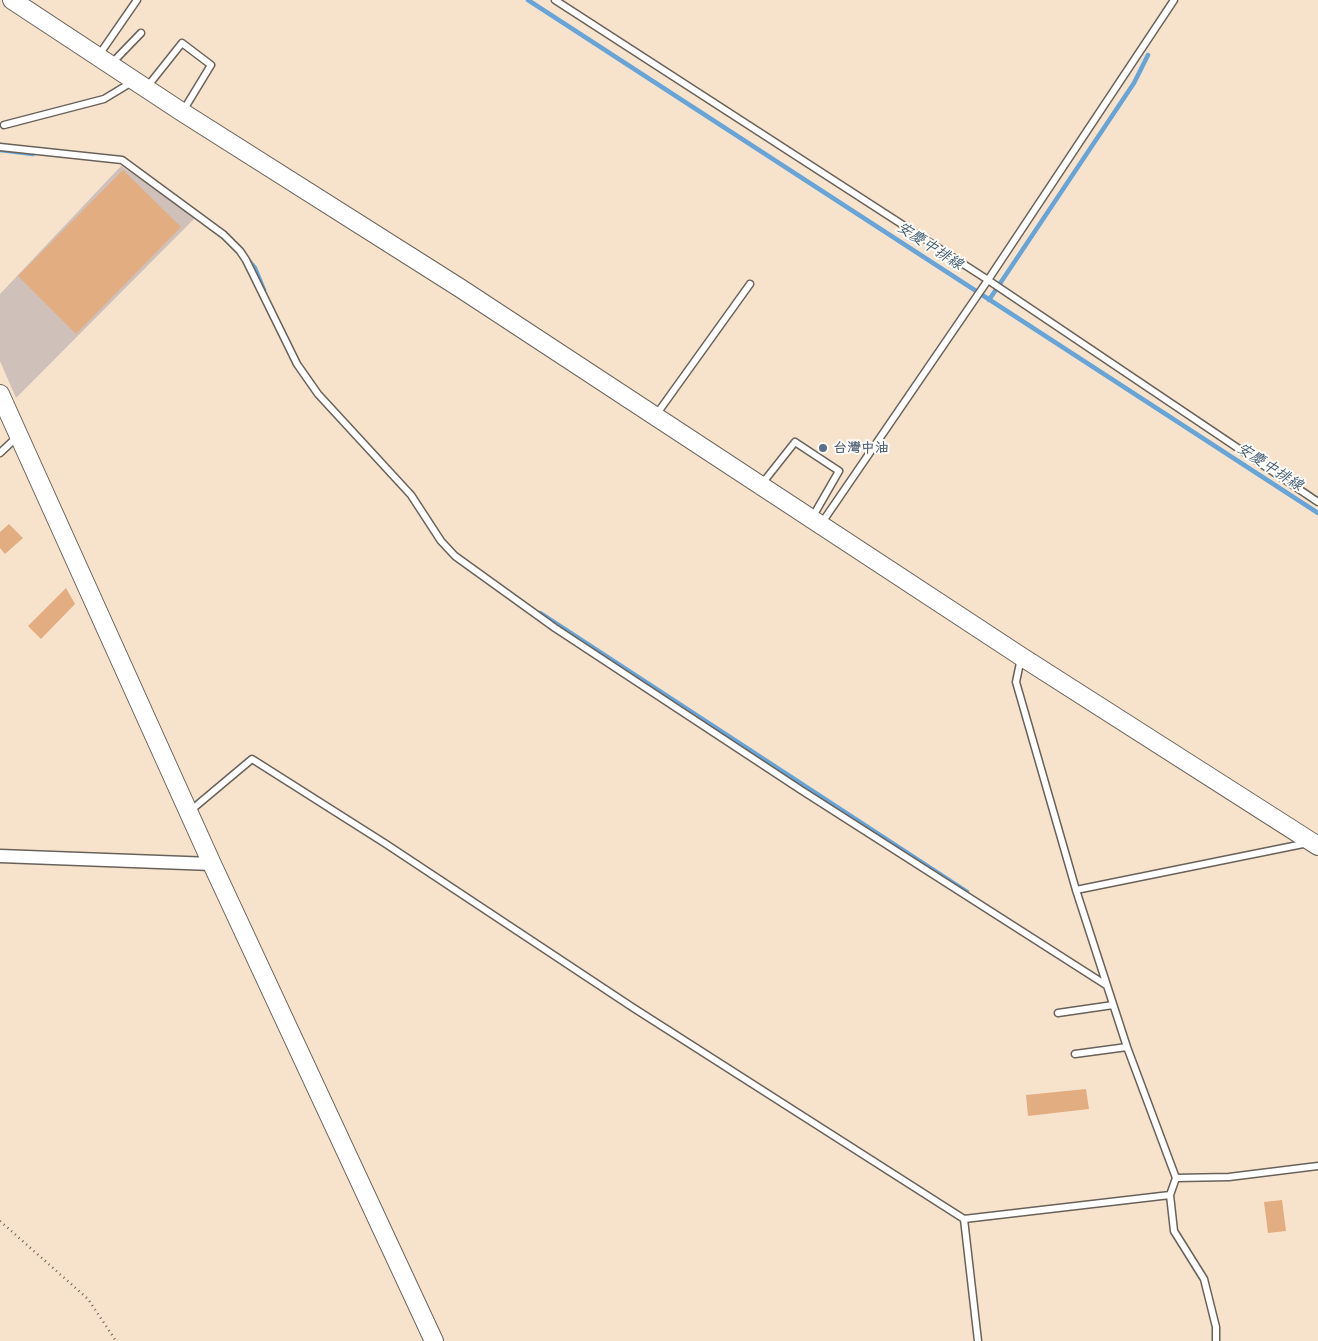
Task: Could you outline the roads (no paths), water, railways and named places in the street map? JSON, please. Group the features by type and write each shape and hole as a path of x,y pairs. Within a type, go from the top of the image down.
{"main road":[{"path":"12,0 182,112 452,282 1022,657 1315,844"},
{"path":"0,394 212,864 434,1341"}],"street":[{"path":"0,856 212,864"}],"lane":[{"path":"105,60 137,0"},
{"path":"555,0 988,280 1318,502"},
{"path":"816,522 984,287 1174,0"},
{"path":"105,60 140,33"},
{"path":"4,125 104,99 141,84 182,42 211,65 182,112"},
{"path":"0,148 122,160 224,235 246,260 297,364 318,394 411,495 440,541 455,556 555,628 801,790 1106,985"},
{"path":"655,416 750,284"},
{"path":"0,453 19,436"},
{"path":"761,486 795,442 839,471 816,522"},
{"path":"1022,657 1016,682 1076,890 1106,985 1176,1178 1170,1195 1174,1231 1204,1279 1216,1327 1216,1341"},
{"path":"189,812 252,759 386,844 632,1007 964,1219 1170,1195"},
{"path":"1076,890 1315,844"},
{"path":"1058,1013 1113,1005"},
{"path":"1075,1054 1127,1047"},
{"path":"1176,1178 1229,1177 1318,1166"},
{"path":"964,1219 978,1341"}],"waterway":[{"name":"安慶中排線","path":"528,0 1318,513"},
{"path":"989,300 1134,83 1148,55"},
{"path":"0,150 33,154"},
{"path":"249,261 255,268 264,290"},
{"path":"540,613 967,892"}],"place":[{"name":"台灣中油","path":"823,448"}]}
